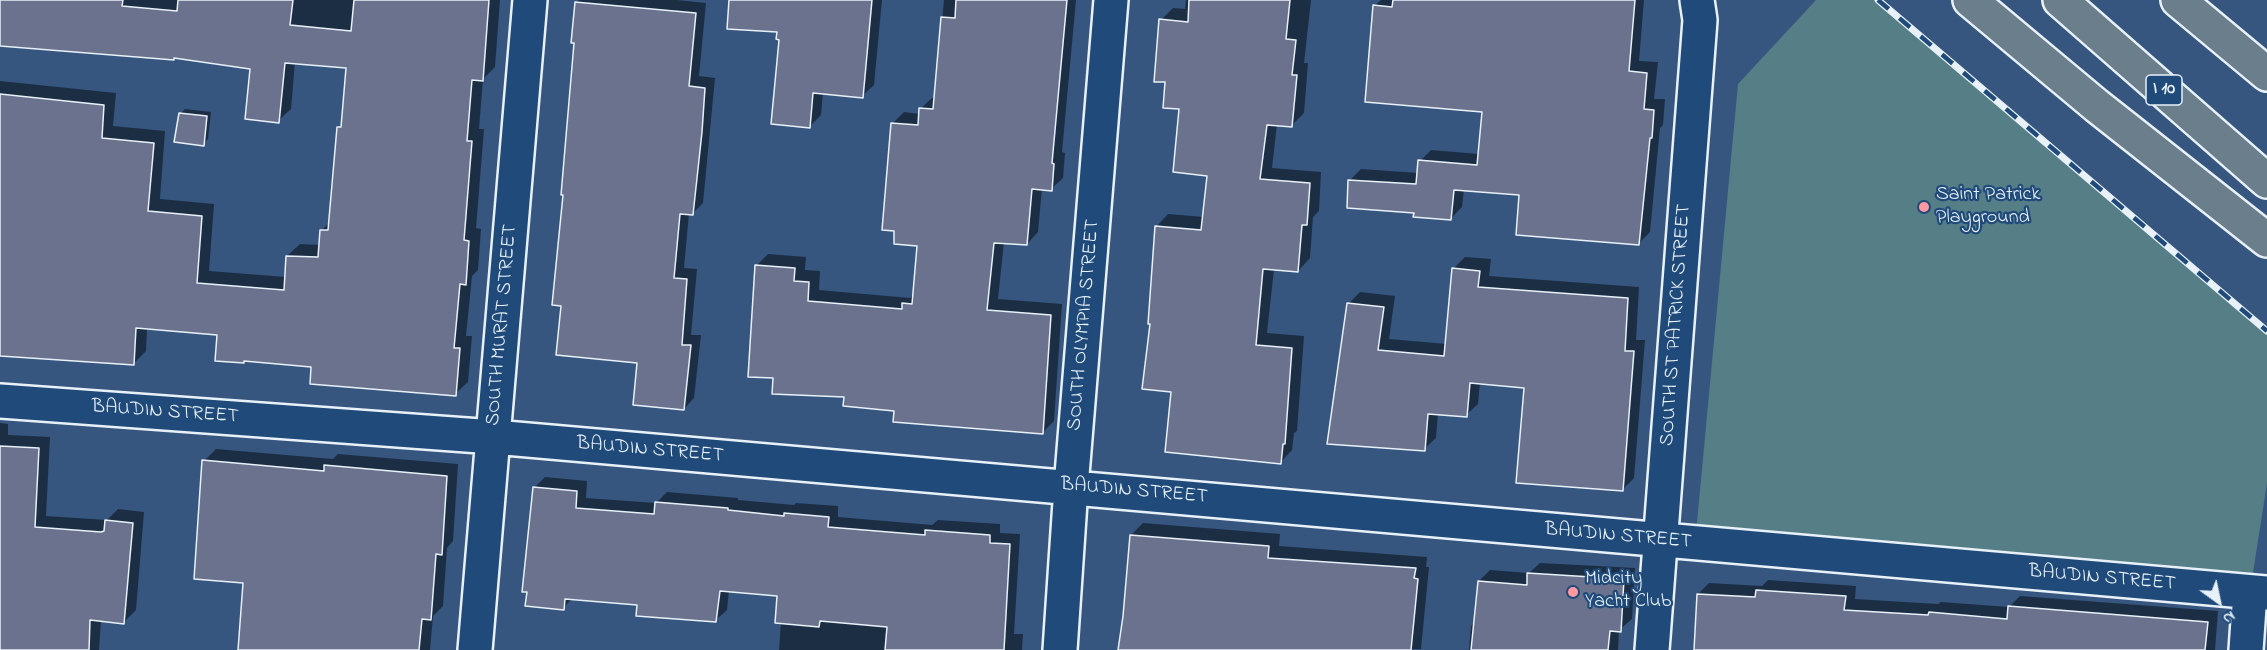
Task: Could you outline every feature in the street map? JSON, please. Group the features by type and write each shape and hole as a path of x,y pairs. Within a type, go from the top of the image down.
{"highway":[{"path":"1970,0 2097,106 2267,240"},
{"name":"I 10","path":"2060,0 2267,181"},
{"path":"2178,0 2267,74"}],"street":[{"name":"SOUTH MURAT STREET","path":"475,650 530,0"},
{"name":"SOUTH OLYMPIA STREET","path":"1060,650 1111,0"},
{"name":"SOUTH ST PATRICK STREET","path":"1652,650 1700,20 1697,0"},
{"name":"BAUDIN STREET","path":"0,401 494,438 2258,592"},
{"path":"2246,650 2258,592"}],"green space":[{"name":"Saint Patrick Playground","path":"1816,0 1878,0 2267,331 2267,483 2250,592 1695,544 1738,84"}],"building":[{"path":"0,0 123,0 122,6 177,11 178,0 293,0 290,25 351,31 354,0 489,0 483,81 472,80 467,141 472,141 464,240 469,241 466,285 460,284 454,348 460,348 456,396 310,384 311,367 244,361 244,363 215,361 217,335 136,328 134,365 0,356 0,94 104,105 102,138 154,143 148,211 202,216 197,283 284,290 286,256 318,257 320,230 328,230 337,127 341,127 346,68 285,63 279,123 245,119 250,69 174,58 174,60 0,46"},
{"path":"729,0 872,0 863,98 813,93 810,128 771,124 779,40 776,39 777,32 727,29"},
{"path":"956,0 1067,0 1052,163 1054,164 1052,191 1032,189 1027,245 994,243 987,310 1051,315 1043,434 893,422 894,411 843,406 844,397 772,394 773,378 748,377 755,265 795,268 794,281 809,282 808,301 902,309 902,303 912,304 917,246 894,244 894,231 882,230 891,123 918,125 919,108 933,109 941,17 955,18"},
{"path":"1189,0 1290,0 1286,39 1296,40 1292,75 1297,75 1292,127 1267,125 1260,179 1310,183 1307,225 1302,225 1298,272 1263,269 1256,345 1292,348 1285,444 1283,444 1281,464 1165,452 1171,392 1142,389 1150,324 1148,324 1155,226 1201,230 1207,176 1173,172 1179,109 1163,108 1165,82 1154,82 1159,19 1188,22"},
{"path":"1393,0 1635,0 1629,71 1647,73 1644,109 1654,110 1639,245 1516,235 1519,195 1454,190 1451,220 1413,217 1414,213 1347,208 1348,180 1416,184 1418,160 1477,165 1482,112 1365,102 1373,5 1392,7"},
{"path":"575,2 696,13 689,86 705,88 702,132 693,215 680,214 674,278 687,279 682,345 691,345 684,410 633,405 637,363 556,355 561,306 552,305 563,195 561,195 574,43 571,43"},
{"path":"179,113 207,116 204,146 174,142"},
{"path":"1452,268 1480,271 1478,287 1628,298 1625,351 1634,351 1623,491 1516,483 1524,388 1470,383 1467,417 1428,414 1425,451 1327,444 1347,303 1384,307 1378,350 1444,356"},
{"path":"0,446 39,448 35,527 101,532 104,531 105,520 133,523 124,624 90,620 89,650 0,650"},
{"path":"202,460 324,471 324,465 447,476 442,555 436,554 431,620 422,619 419,650 238,650 243,583 194,579"},
{"path":"533,487 577,491 576,508 654,514 655,502 728,508 728,510 784,516 784,513 829,517 828,527 925,535 925,530 990,535 990,543 1010,544 1004,650 885,650 887,627 820,621 819,627 775,623 777,596 720,591 716,622 636,616 637,605 565,599 564,610 525,606 527,592 522,592"},
{"path":"1130,535 1269,546 1268,558 1416,568 1414,578 1418,579 1411,650 1118,650"},
{"path":"1527,573 1624,579 1621,632 1610,631 1608,650 1471,650 1478,581 1527,585"},
{"path":"1756,590 1846,596 1844,610 1928,615 1929,612 2007,619 2008,606 2208,622 2205,650 1694,650 1697,594 1755,597"}],"railway":[{"path":"1878,0 2267,331"}],"place":[{"name":"Saint Patrick Playground","path":"1924,207"},
{"name":"Midcity Yacht Club","path":"1573,592"}]}
